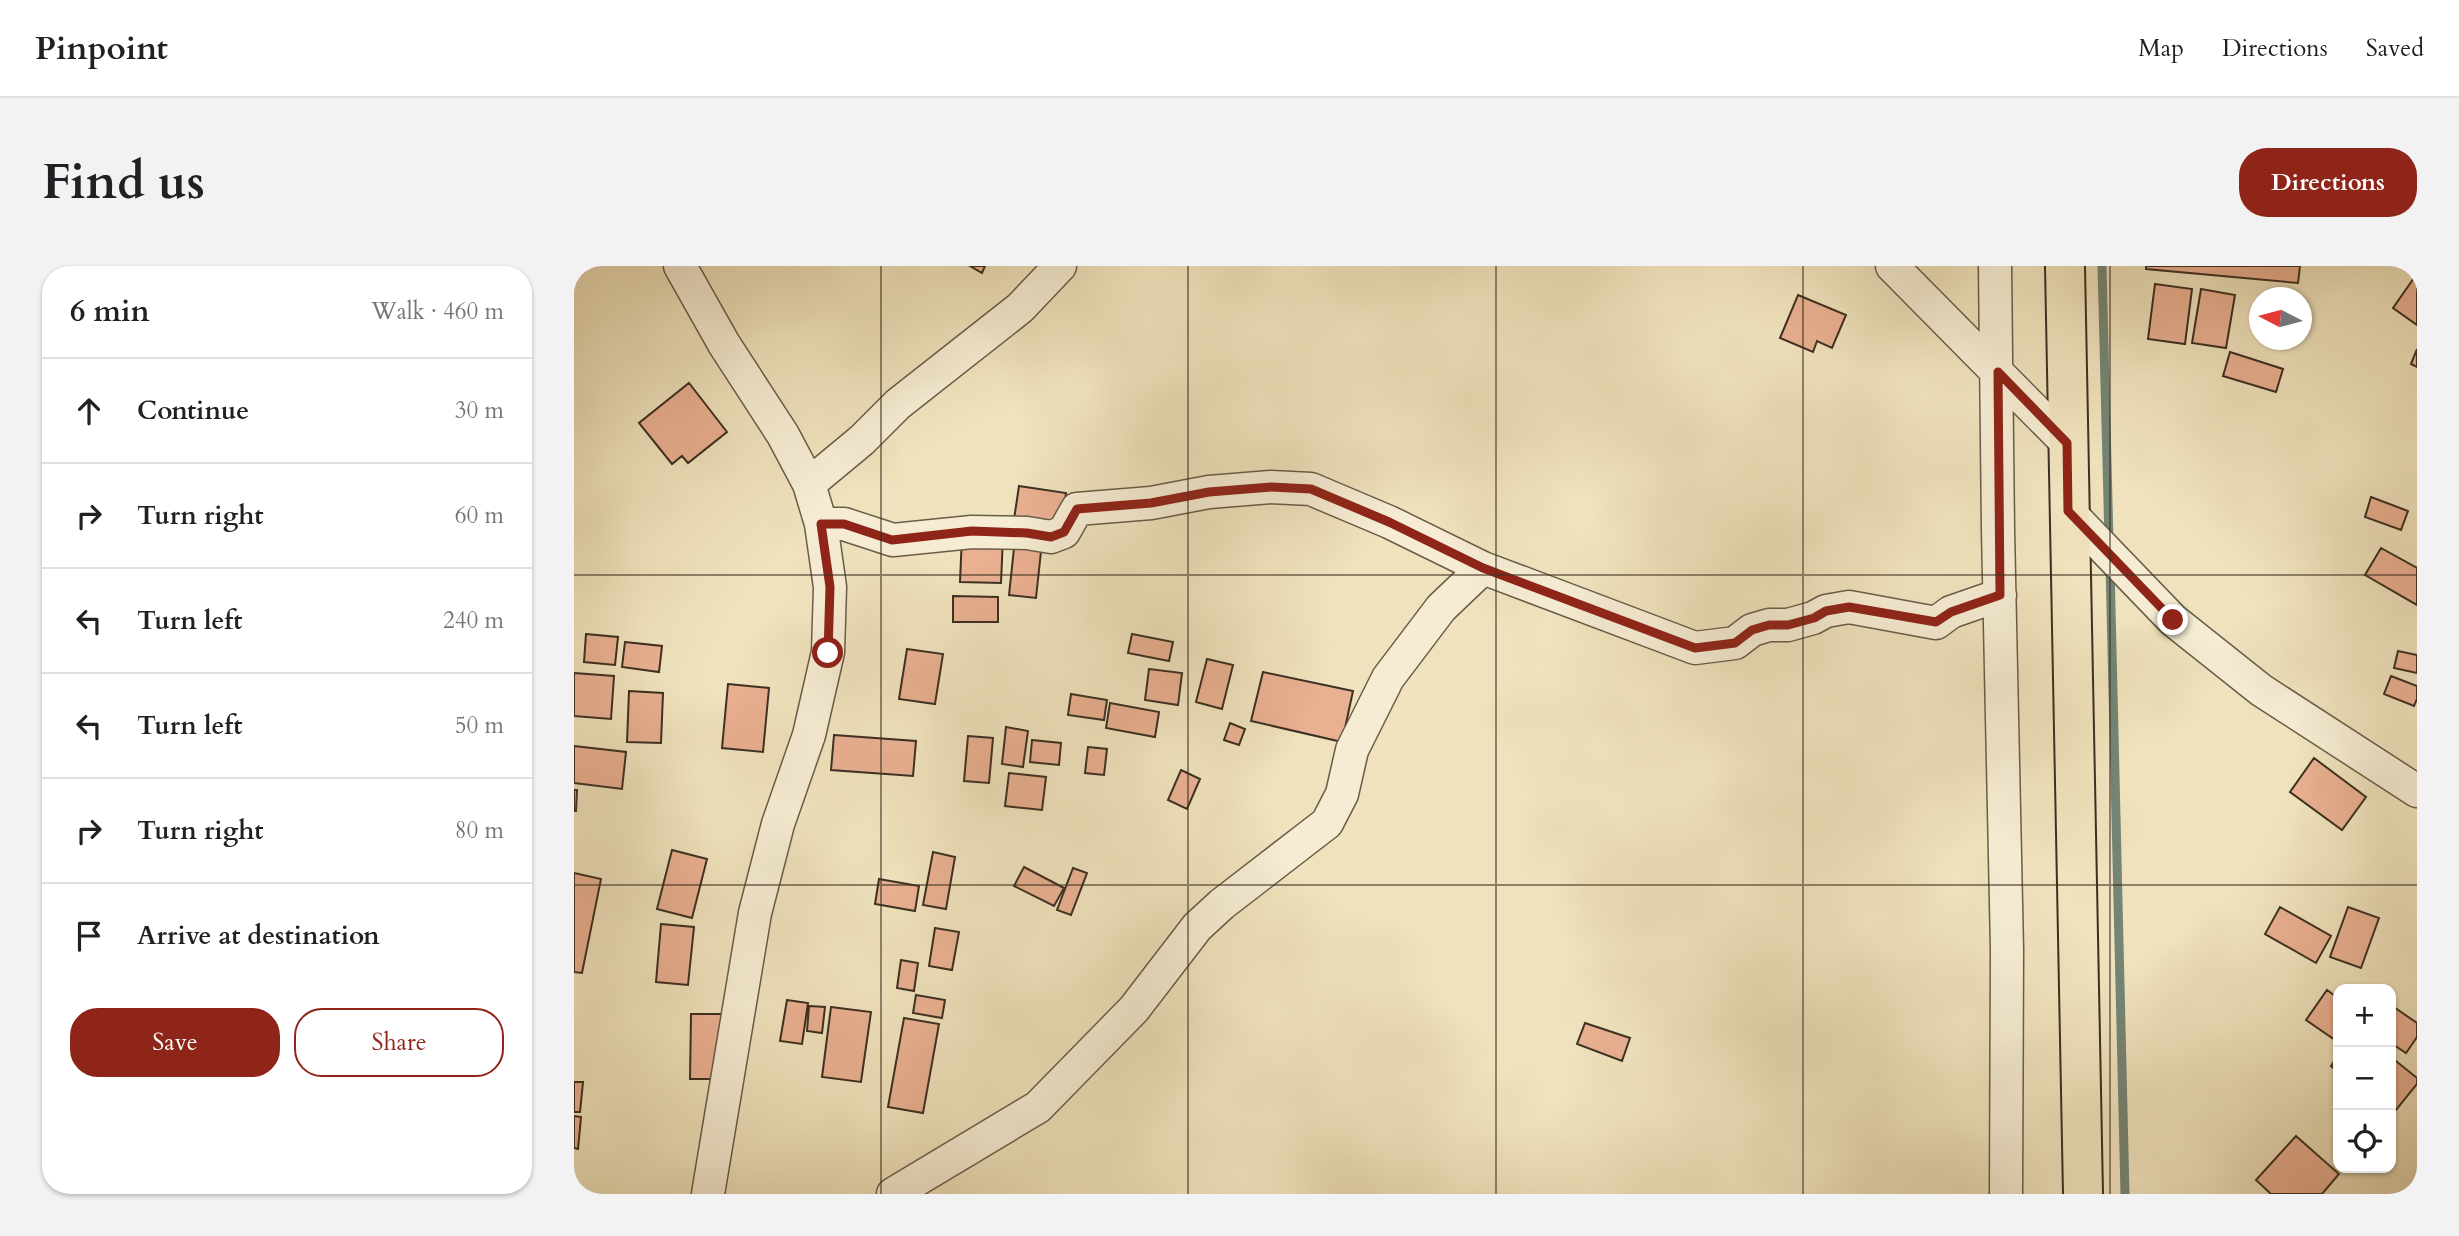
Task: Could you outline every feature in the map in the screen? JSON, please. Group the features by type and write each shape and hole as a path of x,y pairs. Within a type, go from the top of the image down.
{"main road":[{"path":"2065,266 2083,1194"}],"street":[{"path":"680,266 724,344 783,435 808,484 821,524 830,587 828,653 809,735 778,824 755,913 708,1194"},
{"path":"808,484 862,440 898,404 1020,308 1060,266"},
{"path":"1892,266 2067,443"},
{"path":"1996,266 2007,950 2006,1194"},
{"path":"821,524 844,524 892,540 972,531 1016,532 1051,537 1064,532 1077,509 1151,503 1209,492 1271,487 1311,489 1389,522 1483,568 1695,648 1735,643 1752,630 1761,627 1788,625 1814,618 1826,611 1849,607 1936,622 1951,612 2000,595"},
{"path":"2068,511 2173,620 2260,690 2417,791"},
{"path":"892,1194 1038,1107 1134,1009 1196,928 1222,904 1327,823 1342,794 1352,750 1388,678 1441,608 1483,568"}],"building":[{"path":"970,266 985,266 982,273"},
{"path":"2146,266 2300,266 2298,283 2146,269"},
{"path":"2417,276 2417,325 2393,308"},
{"path":"2155,284 2192,289 2185,344 2148,339"},
{"path":"2201,289 2235,295 2226,348 2192,343"},
{"path":"1798,295 1846,315 1832,348 1817,341 1813,352 1780,338"},
{"path":"2417,349 2417,367 2411,364"},
{"path":"2230,352 2283,369 2276,392 2223,376"},
{"path":"689,383 727,432 688,463 682,456 672,464 639,423"},
{"path":"1019,486 1066,493 1060,533 1013,526"},
{"path":"2371,497 2408,511 2401,530 2365,517"},
{"path":"962,535 1003,537 1001,583 960,582"},
{"path":"1015,539 1042,542 1036,598 1009,595"},
{"path":"2381,548 2417,568 2417,605 2365,575"},
{"path":"953,596 998,597 998,622 953,622"},
{"path":"586,634 618,637 615,665 584,662"},
{"path":"1132,634 1173,642 1169,661 1128,653"},
{"path":"625,642 662,646 659,672 622,667"},
{"path":"907,649 943,654 935,704 899,699"},
{"path":"2398,651 2417,655 2417,673 2394,668"},
{"path":"1207,659 1233,665 1222,709 1196,702"},
{"path":"1149,669 1182,673 1178,705 1145,700"},
{"path":"1263,672 1353,691 1342,742 1251,721"},
{"path":"574,673 614,676 611,719 574,716"},
{"path":"2391,676 2417,686 2414,706 2384,694"},
{"path":"728,684 769,688 763,752 722,748"},
{"path":"629,691 663,693 661,743 627,742"},
{"path":"1071,694 1107,700 1104,720 1068,715"},
{"path":"1110,703 1159,712 1155,737 1106,728"},
{"path":"1230,723 1245,729 1239,745 1224,740"},
{"path":"1006,727 1028,731 1023,767 1002,764"},
{"path":"834,735 916,741 913,776 831,770"},
{"path":"968,736 993,738 989,783 964,781"},
{"path":"1032,740 1061,743 1059,765 1030,762"},
{"path":"574,746 626,752 622,789 574,783"},
{"path":"1088,747 1107,749 1104,775 1085,773"},
{"path":"2314,758 2366,797 2342,830 2290,792"},
{"path":"1181,770 1200,779 1187,809 1168,800"},
{"path":"1009,773 1046,777 1042,810 1005,806"},
{"path":"574,790 577,790 576,811 574,811"},
{"path":"672,850 707,859 692,918 657,909"},
{"path":"933,852 955,857 946,909 923,905"},
{"path":"1024,867 1064,888 1054,906 1014,886"},
{"path":"1073,868 1087,873 1071,915 1057,910"},
{"path":"574,873 601,879 582,973 574,972"},
{"path":"879,879 919,886 915,911 875,904"},
{"path":"2280,907 2331,936 2316,963 2265,934"},
{"path":"2348,907 2379,918 2361,968 2330,957"},
{"path":"661,924 694,927 688,985 656,982"},
{"path":"935,928 959,932 952,970 929,966"},
{"path":"901,960 918,963 914,991 897,988"},
{"path":"2327,990 2333,994 2333,1039 2306,1020"},
{"path":"916,995 945,1000 942,1018 913,1013"},
{"path":"787,1000 808,1003 802,1044 780,1041"},
{"path":"809,1006 825,1007 822,1033 807,1031"},
{"path":"831,1007 871,1012 861,1082 822,1077"},
{"path":"2396,1008 2417,1023 2417,1037 2406,1053 2396,1046"},
{"path":"691,1014 726,1014 725,1079 690,1079"},
{"path":"904,1018 939,1024 923,1113 888,1107"},
{"path":"1585,1023 1630,1038 1622,1061 1577,1044"},
{"path":"2396,1061 2417,1078 2417,1084 2396,1110"},
{"path":"574,1082 583,1082 580,1112 574,1112"},
{"path":"574,1116 581,1117 578,1149 574,1148"},
{"path":"2296,1136 2333,1169 2333,1173 2339,1174 2322,1194 2271,1194 2256,1180"}],"waterway":[{"path":"2102,266 2109,541"},
{"path":"2110,566 2125,1194"}],"route":[{"path":"828,653 830,587 821,524 844,524 892,540 972,531 1005,531 1051,537 1064,532 1077,509 1151,503 1209,492 1271,487 1311,489 1389,522 1483,568 1695,648 1735,643 1752,630 1769,625 1788,625 1814,618 1826,611 1849,607 1936,622 1951,612 2000,595 1998,372 2067,443 2068,511 2173,620"}]}
